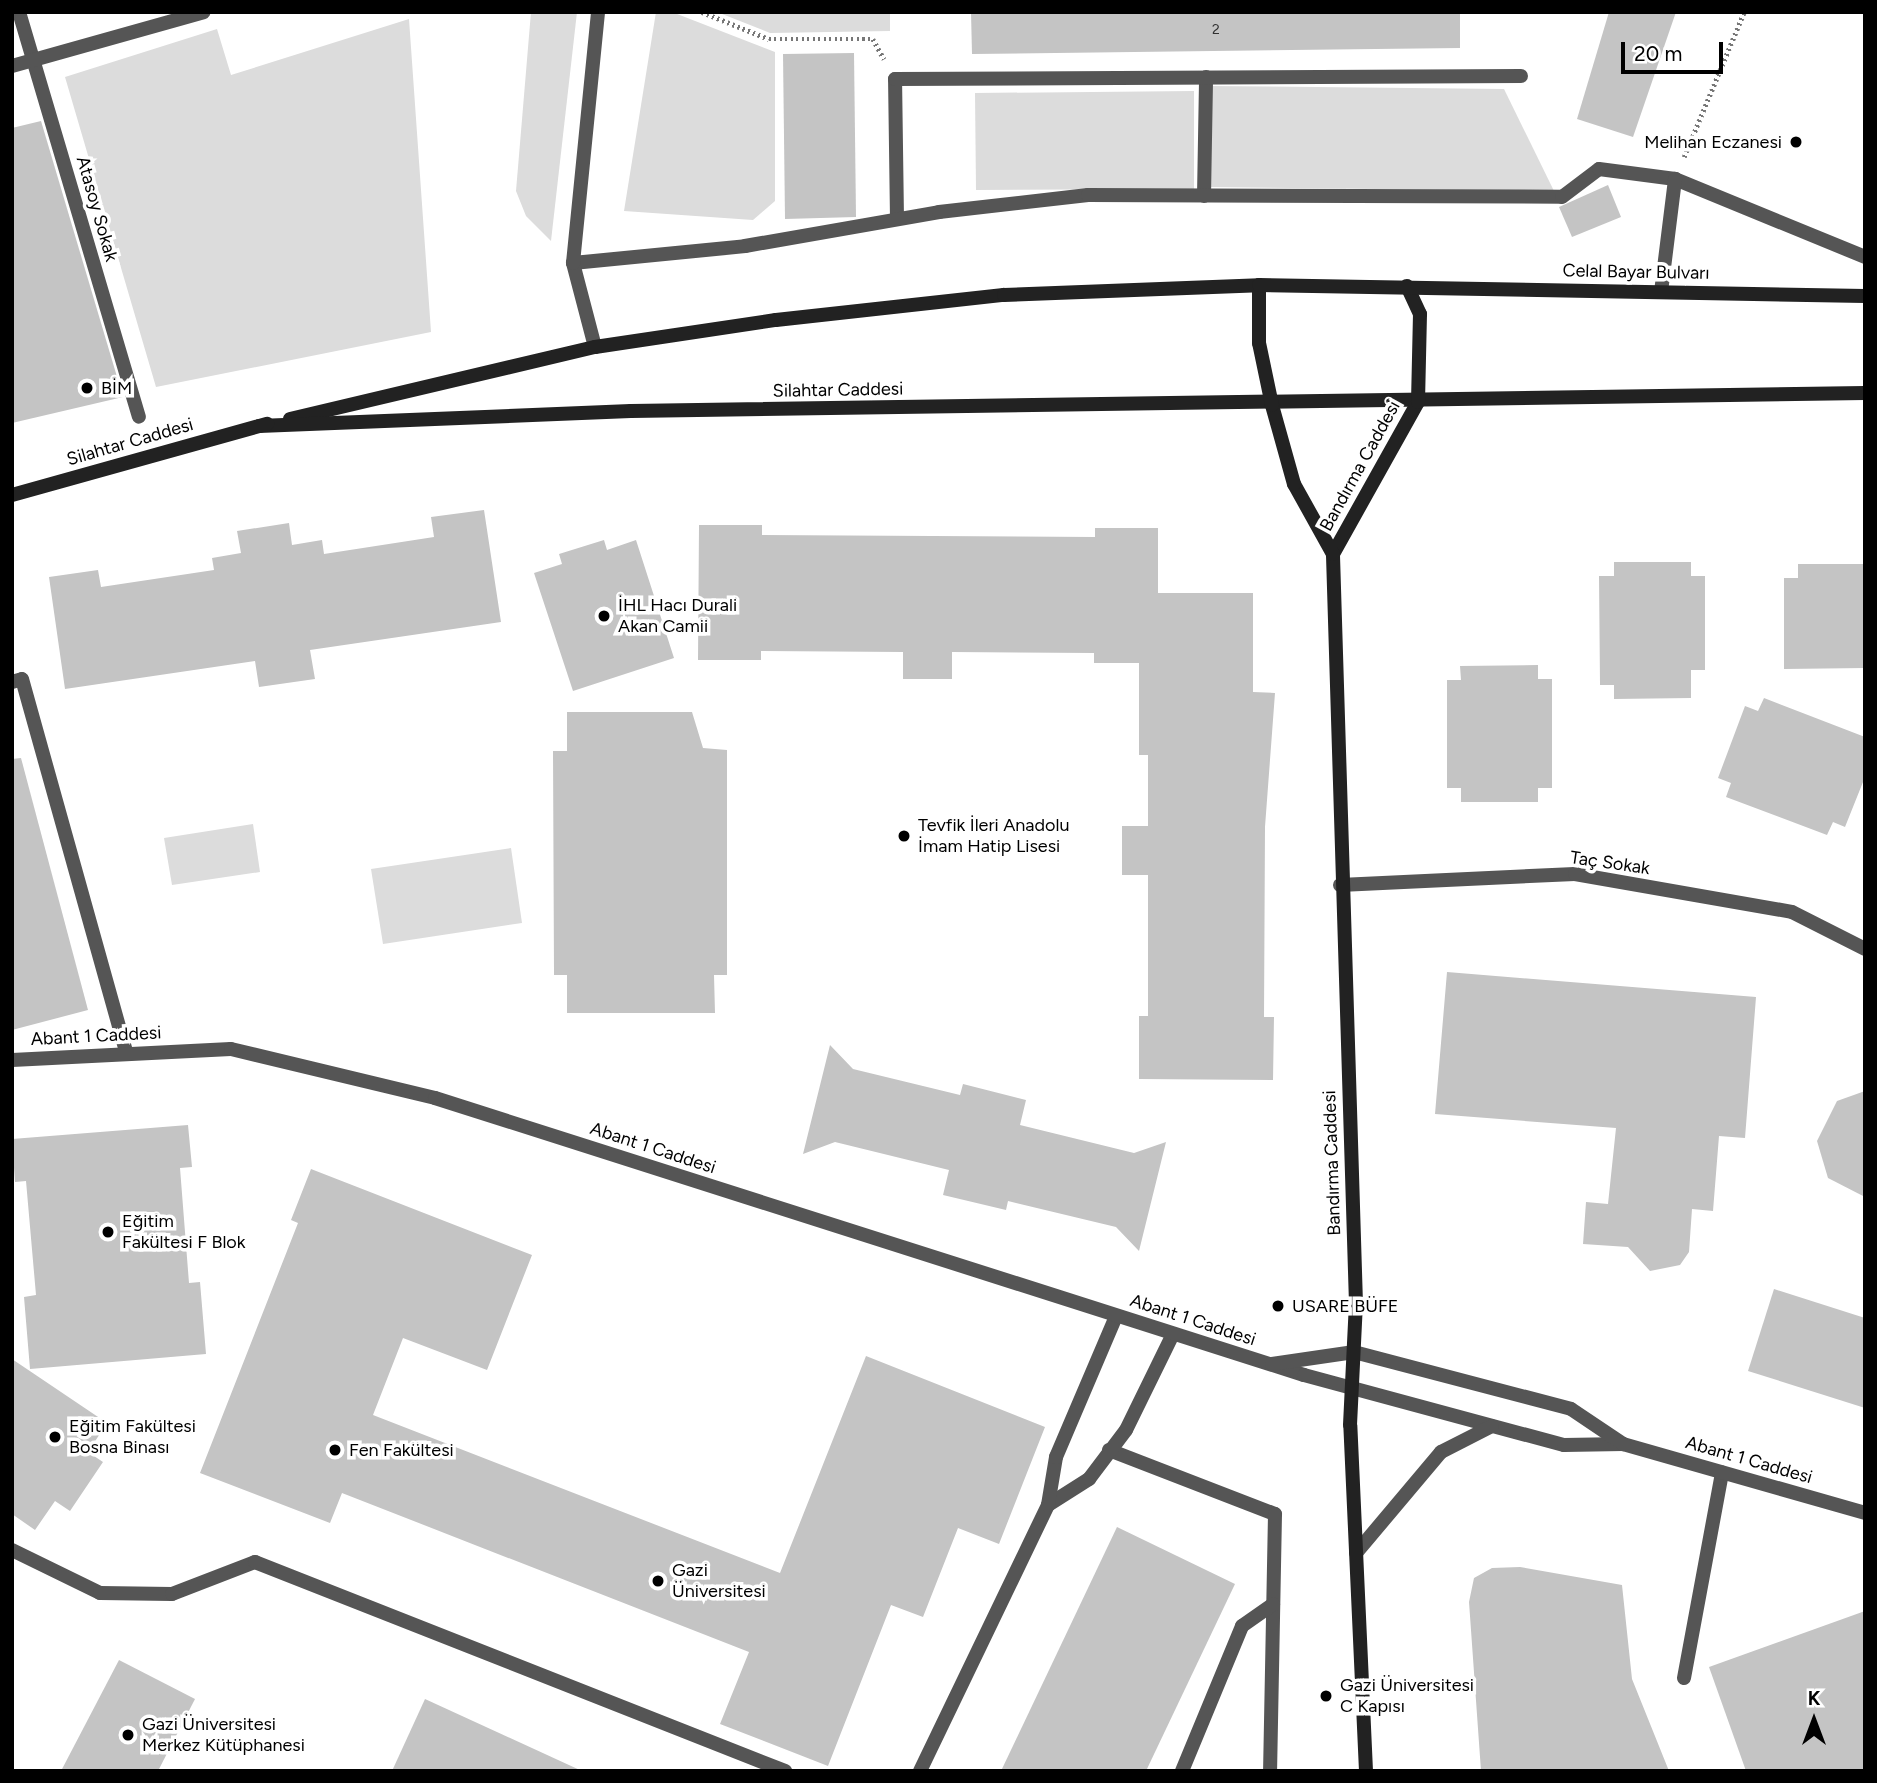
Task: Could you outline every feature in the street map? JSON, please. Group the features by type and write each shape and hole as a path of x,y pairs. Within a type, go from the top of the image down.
{"main road":[{"name":"Silahtar Caddesi","path":"12,495 259,426 595,347 1004,295 1259,285"},
{"path":"1259,285 1407,286"},
{"name":"Bandırma Caddesi","path":"1259,285 1258,343 1294,484 1334,554 1340,884 1354,1352 1352,1389 1356,1553 1366,1771"},
{"name":"Celal Bayar Bulvarı","path":"1407,286 1865,296"},
{"name":"Bandırma Caddesi","path":"1334,554 1418,402 1420,314 1407,286"},
{"path":"1418,402 1865,393"},
{"name":"Silahtar Caddesi","path":"259,426 631,411 1418,402"}],"street":[{"name":"Atasoy Sokak","path":"19,12 139,417"},
{"path":"12,66 205,12"},
{"path":"595,347 573,263 598,12"},
{"path":"897,219 895,79 1521,76"},
{"path":"1204,196 1206,78"},
{"path":"573,263 745,246 897,219 1088,195 1562,197 1600,169 1675,179 1865,257"},
{"path":"1661,292 1675,179"},
{"path":"12,682 22,679 127,1054"},
{"name":"Taç Sokak","path":"1340,884 1575,874 1792,912 1865,949"},
{"name":"Abant 1 Caddesi","path":"12,1060 231,1049 435,1098 1268,1365 1564,1445 1623,1444 1865,1513"},
{"path":"920,1771 1048,1505 1056,1457 1116,1316"},
{"path":"1048,1505 1089,1479 1126,1430 1173,1334"},
{"name":"Abant 1 Caddesi","path":"1268,1365 1354,1352 1571,1409 1623,1444"},
{"path":"1356,1553 1441,1452 1492,1426"},
{"path":"1109,1450 1275,1514 1270,1771"},
{"path":"1684,1678 1723,1472"},
{"path":"12,1550 100,1592 172,1594 255,1562 320,1582 785,1771"},
{"path":"1182,1771 1242,1626 1273,1604"}],"path":[{"path":"702,12 769,39 873,39 895,79"},
{"path":"1675,179 1744,12"}],"shaded area":[{"path":"531,12 577,12 551,241 526,216 516,191"},
{"path":"656,12 672,12 775,52 775,201 753,220 624,211"},
{"path":"717,12 890,12 890,31 770,33"},
{"path":"409,19 431,332 156,387 65,77 217,29 231,75"},
{"path":"1211,86 1504,89 1554,191 1210,187"},
{"path":"1194,91 1194,189 976,190 975,93"},
{"path":"253,824 260,872 172,885 164,838"},
{"path":"511,848 522,923 383,944 371,869"}],"building":[{"path":"971,12 1460,12 1460,48 972,54"},
{"path":"1609,12 1676,12 1633,137 1577,119"},
{"path":"854,53 856,217 785,219 783,54"},
{"path":"41,121 123,397 12,423 12,128"},
{"path":"1608,185 1621,217 1572,237 1559,207"},
{"path":"484,510 501,622 310,650 315,679 259,687 255,661 65,689 49,577 98,570 101,587 214,570 212,558 241,553 237,531 289,523 292,545 322,540 324,554 434,537 431,517"},
{"path":"699,525 762,525 762,535 1095,537 1095,528 1158,528 1158,593 1253,593 1253,692 1275,693 1265,827 1264,1017 1274,1017 1273,1080 1139,1079 1139,1016 1148,1016 1148,875 1122,875 1122,826 1148,826 1148,755 1139,755 1139,663 1094,663 1094,653 952,652 952,679 903,679 903,652 761,651 761,660 698,660"},
{"name":"İHL Hacı Durali Akan Camii","path":"604,540 607,550 636,540 674,658 573,691 534,573 562,564 559,554"},
{"path":"1614,562 1691,562 1691,576 1705,576 1705,670 1691,670 1691,698 1614,699 1614,685 1600,685 1599,576 1614,576"},
{"path":"1798,564 1865,564 1865,668 1784,669 1784,578 1798,578"},
{"path":"1538,665 1538,679 1552,679 1552,788 1538,788 1538,802 1461,802 1461,788 1447,788 1447,680 1461,680 1460,666"},
{"path":"1764,698 1865,737 1865,777 1845,827 1833,822 1827,835 1726,797 1731,783 1718,778 1745,706 1758,711"},
{"path":"567,712 692,712 703,748 727,750 727,975 714,975 715,1013 567,1013 567,975 554,975 553,751 567,751"},
{"path":"21,758 88,1010 12,1030 12,759"},
{"path":"1447,972 1756,997 1745,1138 1719,1136 1713,1211 1692,1209 1689,1252 1680,1265 1650,1271 1628,1247 1583,1244 1586,1202 1608,1204 1616,1128 1435,1114"},
{"path":"830,1045 853,1069 960,1095 963,1084 1026,1100 1020,1125 1134,1153 1166,1142 1139,1251 1116,1227 1008,1201 1006,1210 943,1195 949,1170 835,1142 803,1154"},
{"path":"1865,1091 1865,1197 1828,1178 1817,1141 1837,1101"},
{"name":"Eğitim Fakültesi F Blok","path":"188,1125 192,1167 180,1168 189,1283 200,1282 206,1354 30,1369 24,1297 36,1295 26,1181 15,1182 12,1139"},
{"name":"Fen Fakültesi","path":"311,1169 532,1255 487,1370 403,1338 373,1415 780,1573 866,1356 1045,1427 999,1544 958,1528 923,1617 891,1605 828,1766 720,1724 749,1652 342,1493 330,1523 200,1473 298,1223 291,1220"},
{"path":"1774,1289 1865,1318 1865,1408 1748,1371"},
{"name":"Eğitim Fakültesi Bosna Binası","path":"12,1359 107,1423 88,1452 103,1462 70,1511 55,1501 35,1530 12,1514"},
{"path":"1117,1527 1235,1584 1146,1771 1001,1771"},
{"path":"1520,1567 1622,1585 1632,1679 1669,1771 1481,1771 1469,1602 1474,1578 1492,1568"},
{"path":"1865,1611 1865,1771 1746,1771 1709,1667"},
{"name":"Gazi Üniversitesi Merkez Kütüphanesi","path":"119,1660 195,1699 158,1771 61,1771"},
{"path":"425,1699 582,1771 392,1771"}],"place":[{"name":"Melihan Eczanesi","path":"1796,142"},
{"name":"BİM","path":"87,388"},
{"name":"İHL Hacı Durali Akan Camii","path":"604,616"},
{"name":"Tevfik İleri Anadolu İmam Hatip Lisesi","path":"904,836"},
{"name":"Eğitim Fakültesi F Blok","path":"108,1232"},
{"name":"USARE BÜFE","path":"1278,1306"},
{"name":"Eğitim Fakültesi Bosna Binası","path":"55,1437"},
{"name":"Fen Fakültesi","path":"335,1450"},
{"name":"Gazi Üniversitesi","path":"658,1581"},
{"name":"Gazi Üniversitesi C Kapısı","path":"1326,1696"},
{"name":"Gazi Üniversitesi Merkez Kütüphanesi","path":"128,1735"}]}
